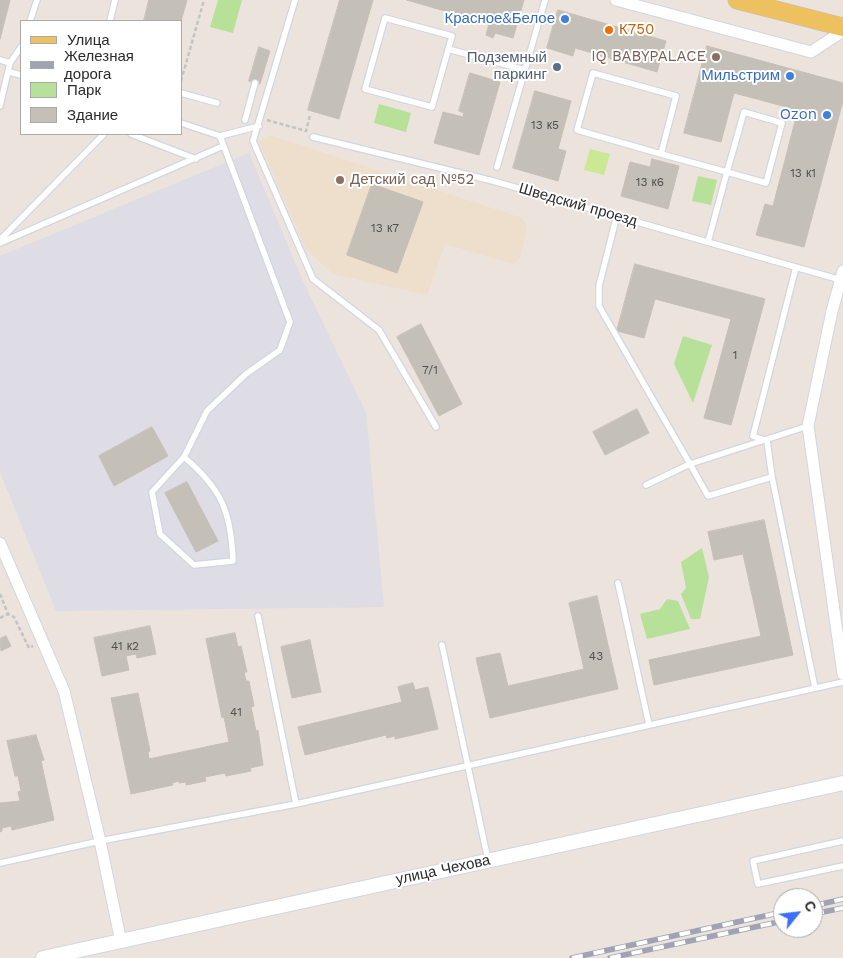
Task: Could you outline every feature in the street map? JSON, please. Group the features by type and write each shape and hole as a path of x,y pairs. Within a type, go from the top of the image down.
{"main road":[{"path":"737,0 843,27"}],"street":[{"path":"616,0 811,52 843,31"},
{"path":"842,275 832,311 808,426 843,674"},
{"path":"0,543 64,692 100,841 121,942"},
{"name":"улица Чехова","path":"43,958 843,783"}],"lane":[{"path":"30,20 37,0"},
{"path":"110,20 115,0"},
{"path":"295,0 253,141 313,279 379,330 436,427"},
{"path":"497,167 545,0"},
{"path":"385,18 452,36 448,49 432,107 365,89 385,18"},
{"path":"0,106 10,62 20,48"},
{"path":"448,49 525,70"},
{"path":"0,60 10,62"},
{"path":"9,72 20,75"},
{"path":"661,154 676,96 593,73 577,130 661,154 727,172 766,182 782,123 744,112 727,172 708,242"},
{"path":"245,120 255,83"},
{"path":"182,93 217,103"},
{"path":"182,123 220,136 259,126"},
{"path":"0,241 103,135"},
{"path":"134,135 196,159"},
{"path":"184,457 206,476 218,491 232,529 232,561 194,566 160,534 152,492 184,457 207,411 246,374 280,350 290,322 220,136"},
{"name":"Шведский проезд","path":"313,137 493,181 796,267 842,275"},
{"path":"0,241 223,146"},
{"path":"617,215 599,286 599,306 708,496 772,477"},
{"path":"767,441 753,436 796,267"},
{"path":"646,485 690,464 767,441 808,426"},
{"path":"767,441 772,477 815,688"},
{"path":"618,583 649,725"},
{"path":"258,616 296,804"},
{"path":"442,645 488,860"},
{"path":"0,863 100,841 296,804 468,764 843,682"},
{"path":"843,841 753,861 758,884 843,866"}],"path":[{"path":"182,78 204,0"},
{"path":"261,118 306,131 310,115"},
{"path":"0,594 8,614 14,617 29,648 35,645"},
{"path":"0,618 8,614"}],"shaded area":[{"name":"Детский сад №52","path":"270,135 522,218 527,227 520,258 513,264 445,244 427,295 333,274 306,249 259,141"},
{"path":"249,153 302,279 366,413 384,607 56,611 0,472 0,256"}],"green space":[{"path":"218,0 242,0 233,33 210,27"},
{"path":"379,104 411,113 406,132 374,123"},
{"path":"590,149 610,154 604,175 584,170"},
{"path":"698,176 717,180 711,205 692,201"},
{"path":"683,336 712,345 693,403 674,364"},
{"path":"702,548 709,577 700,619 691,619 681,594 686,588 681,562"},
{"path":"667,599 678,601 690,629 647,639 640,614 660,609"}],"building":[{"path":"0,0 10,0 0,39"},
{"path":"149,0 187,0 181,20 144,20"},
{"path":"340,0 373,0 339,119 308,110"},
{"path":"407,0 524,0 513,38 495,33 493,38 486,35 489,24"},
{"path":"558,10 666,41 657,72 575,48 573,56 547,48"},
{"path":"707,46 843,83 843,101 804,247 756,235 765,204 773,206 798,110 734,93 721,142 684,133"},
{"path":"259,47 270,51 260,84 249,81"},
{"path":"470,73 500,82 479,155 434,143 443,112 463,117 464,113 459,111"},
{"path":"535,91 571,101 558,149 566,151 558,181 513,168"},
{"path":"652,159 679,166 668,209 621,196 630,162 650,167"},
{"path":"372,184 423,202 397,273 347,255"},
{"path":"635,264 765,299 731,425 704,418 731,319 655,299 644,338 617,331"},
{"path":"421,324 462,404 439,416 397,337"},
{"path":"637,409 649,433 605,455 593,432"},
{"path":"152,427 168,456 114,486 99,456"},
{"path":"187,482 218,541 196,552 165,493"},
{"path":"764,520 793,655 654,685 649,660 761,636 743,554 714,560 708,532"},
{"path":"597,596 618,689 490,718 476,658 500,653 508,686 584,669 569,603"},
{"path":"150,626 156,654 137,658 136,654 126,656 129,670 102,676 94,638"},
{"path":"235,633 238,647 241,646 247,672 244,672 246,681 249,681 254,706 251,707 256,731 258,730 263,765 250,768 251,771 226,776 225,773 205,777 206,781 186,785 186,782 179,783 179,781 172,783 173,785 131,794 111,698 138,693 150,751 148,752 149,759 229,742 224,717 222,718 206,639"},
{"path":"6,636 11,646 1,651 0,639"},
{"path":"310,640 321,692 292,698 281,647"},
{"path":"413,683 415,690 428,687 438,729 395,739 395,736 387,738 386,735 305,755 298,727 402,702 398,687"},
{"path":"36,735 44,760 41,761 54,820 12,830 11,826 2,828 0,832 0,803 20,801 18,792 21,791 18,776 15,776 7,741"}],"railway":[{"path":"823,904 843,899"},
{"path":"823,912 843,908"},
{"path":"572,958 773,914"},
{"path":"610,958 773,923"}],"place":[{"name":"Красное&Белое","path":"565,19"},
{"name":"К750","path":"609,30"},
{"name":"IQ BABYPALACE","path":"716,57"},
{"name":"Подземный паркинг","path":"557,67"},
{"name":"Мильстрим","path":"790,76"},
{"name":"Ozon","path":"827,115"},
{"name":"Детский сад №52","path":"340,180"}]}
